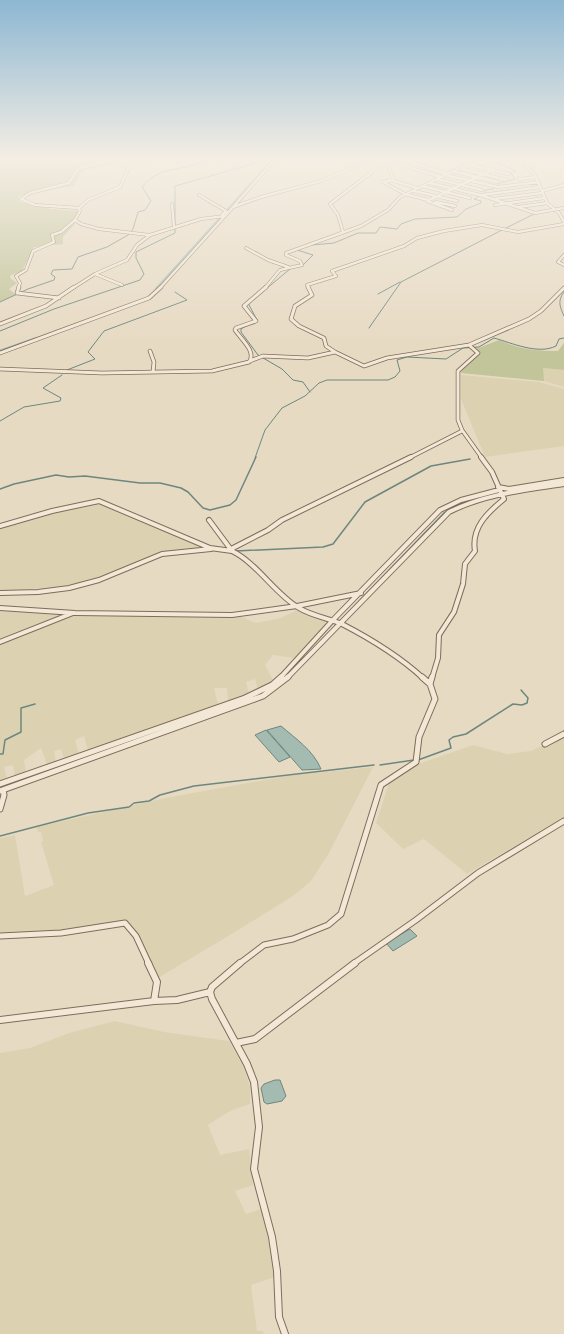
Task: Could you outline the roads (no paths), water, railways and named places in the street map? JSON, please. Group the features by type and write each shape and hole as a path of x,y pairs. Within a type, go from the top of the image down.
{"street":[{"path":"174,219 175,227"},
{"path":"0,324 39,309 59,298 95,274 127,260 137,245 149,235 209,219"},
{"path":"0,353 154,295 220,219"},
{"path":"339,219 343,232"},
{"path":"249,362 252,358 252,353 235,330 239,326 251,324 256,321 244,306 246,302 269,285 280,270 302,263 286,255 286,253 361,226 372,219"},
{"path":"59,298 17,293 20,283 16,276 26,270 33,251 54,242 52,235 61,232 75,220 92,229 132,232 149,235"},
{"path":"564,222 518,232 494,226 482,225 444,231 417,238 404,246 332,271 336,276 308,285 312,295 295,306 291,319 299,326 324,338 326,346 335,352 364,366 387,358 470,346 489,335 513,327 531,317 550,303 564,288"},
{"path":"246,248 268,260 290,267"},
{"path":"564,255 558,262 564,265"},
{"path":"95,274 122,285"},
{"path":"430,684 438,658 439,635 450,621 459,600 465,564 475,551 473,541 481,521 504,499 492,472 462,431 458,420 458,371 478,353 470,346"},
{"path":"150,351 154,362 153,372"},
{"path":"0,369 102,373 217,370 249,362 262,356 308,358 335,352"},
{"path":"232,551 233,548 268,530 286,518 334,496 380,471 433,447 462,431"},
{"path":"0,809 4,796 2,790 263,696 281,684 341,624 365,596 449,512 461,506 509,489 564,480"},
{"path":"0,784 256,693 272,685 286,673 440,510 450,504 464,499 500,492 564,484"},
{"path":"0,526 52,511 99,501 212,549"},
{"path":"209,520 232,551"},
{"path":"0,593 38,592 69,588 99,580 162,554 212,549 232,551 244,557 256,572 302,610 341,624 404,661 430,684 435,699 419,737 416,762 381,785 341,914 328,925 293,939 264,945 254,951 212,987 210,992 212,999 247,1064 254,1082 259,1127 254,1169 258,1190 272,1237 277,1271 279,1317 285,1334"},
{"path":"0,608 75,613 232,615 297,606 361,593"},
{"path":"0,642 75,613"},
{"path":"545,744 564,734"},
{"path":"236,1043 255,1039 334,977 416,920 478,874 564,821"},
{"path":"0,936 61,933 125,923 136,936 157,982 154,1001"},
{"path":"0,1020 88,1010 108,1006 177,1000 210,992"}],"waterway":[{"path":"0,302 28,289 54,280 55,277 51,274 53,270 72,269 78,257 107,247 128,235 133,229 136,219"},
{"path":"0,331 54,309 140,280 144,274 136,258 136,252 175,233 175,219"},
{"path":"157,288 219,219"},
{"path":"312,245 334,243 358,233 376,233 380,227 397,229 401,224 414,219"},
{"path":"506,228 523,219"},
{"path":"369,328 401,282 504,229"},
{"path":"297,250 313,255 302,266"},
{"path":"260,294 290,269"},
{"path":"378,294 400,282"},
{"path":"67,370 95,359 88,352 104,331 187,300 175,292"},
{"path":"564,292 560,298 560,307 564,316"},
{"path":"248,303 257,320 241,329 241,332 258,355 282,369 293,380 303,382 310,392"},
{"path":"310,392 319,383 327,380 388,380 395,377 400,371 397,360 407,357 446,359 463,348 479,347 494,338 533,349 556,346 559,339 564,338"},
{"path":"0,351 35,339"},
{"path":"0,421 24,407 60,401 61,398 43,388 62,375"},
{"path":"255,458 265,430 282,408 305,396 310,392"},
{"path":"0,489 14,484 56,475 69,477 85,476 140,483 160,483 181,488 188,492 203,508 210,510 230,505 236,500 256,457"},
{"path":"235,551 323,547 333,544 365,502 431,466 470,459"},
{"path":"314,648 444,513 465,502 497,493"},
{"path":"418,760 451,748 449,740 453,737 466,734 513,704 522,705 527,703 528,698 521,690"},
{"path":"0,754 3,754 5,740 21,732 21,708 35,704"},
{"path":"380,765 414,760"},
{"path":"0,836 88,813 129,807 134,803 149,801 160,795 194,786 374,765"},
{"path":"0,787 42,772"}]}
